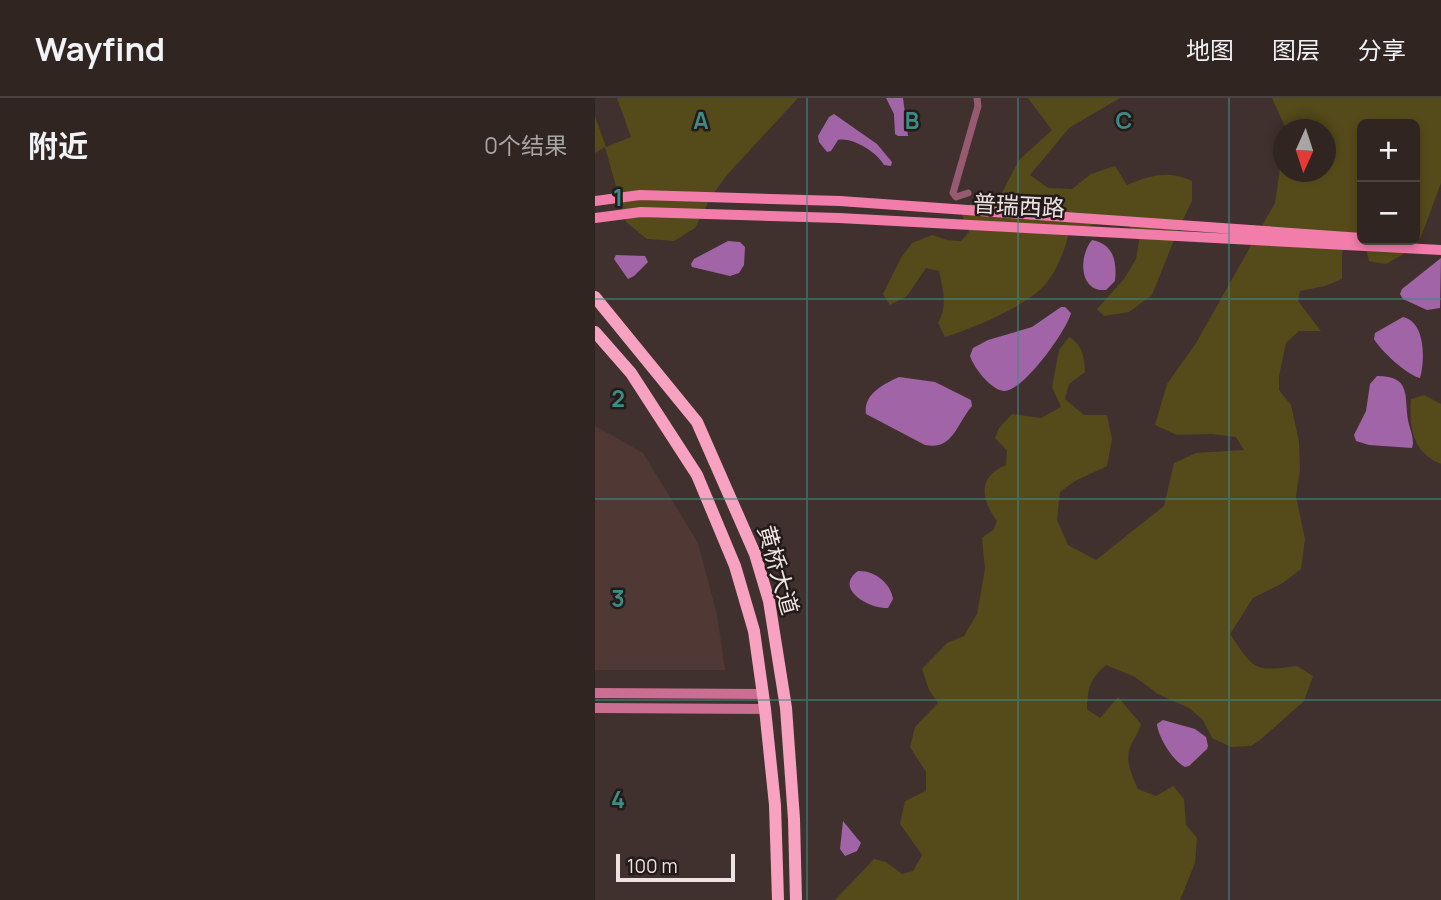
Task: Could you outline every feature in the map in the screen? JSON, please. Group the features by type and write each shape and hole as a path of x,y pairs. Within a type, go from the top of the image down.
{"highway":[{"name":"黄桥大道","path":"595,297 698,422 755,554 769,601 786,708 796,900"},
{"name":"黄桥大道","path":"595,332 631,373 697,475 736,566 754,631 764,694 775,805 778,900"}],"main road":[{"name":"普瑞西路","path":"595,201 640,195 841,201 1357,239"},
{"name":"普瑞西路","path":"595,218 641,212 839,218 1441,250"},
{"path":"1420,243 1441,245"}],"street":[{"path":"968,192 956,197 953,193 978,106 977,98"},
{"path":"595,694 764,694"},
{"path":"595,708 765,709"}],"shaded area":[{"path":"617,98 798,98 727,175 711,197 695,228 674,241 647,239 626,222 605,147 595,153 595,116 606,147 631,137"},
{"path":"886,98 903,98 908,136 895,134 894,114"},
{"path":"1028,98 1120,98 1069,128 1030,175 1048,188 1072,189 1091,174 1115,166 1127,185 1160,175 1192,181 1192,201 1152,295 1129,312 1104,316 1097,309 1124,279 1136,259 1140,236 1124,225 1106,222 1069,233 1057,266 1035,294 991,319 945,337 938,323 944,304 939,271 926,268 907,296 890,305 883,294 901,258 912,243 932,235 961,241 969,232 960,209 974,203 995,206 1019,160 1052,130"},
{"path":"1272,98 1441,98 1441,183 1420,238 1420,119 1357,119 1357,242 1347,239 1342,253 1342,279 1300,291 1298,301 1321,331 1299,331 1286,343 1279,390 1291,405 1299,442 1300,470 1296,496 1305,539 1301,569 1283,583 1253,598 1230,634 1250,662 1256,666 1272,669 1297,666 1313,676 1304,701 1251,746 1231,747 1212,738 1203,720 1189,708 1158,694 1135,677 1106,665 1096,675 1089,690 1087,709 1100,718 1118,697 1141,724 1128,756 1138,789 1156,796 1173,786 1184,799 1186,825 1197,838 1195,863 1180,900 835,900 874,859 886,862 902,874 913,871 922,855 900,824 905,801 926,791 926,772 910,747 915,727 938,703 929,690 922,669 947,643 964,636 977,614 985,569 982,538 994,529 997,521 985,497 986,482 1006,465 1007,450 995,438 999,428 1012,414 1041,418 1061,407 1052,387 1059,350 1069,337 1074,340 1083,356 1085,372 1069,384 1065,399 1084,415 1107,415 1112,439 1107,466 1075,481 1060,492 1057,520 1068,545 1096,560 1164,506 1174,463 1196,453 1244,450 1236,437 1212,434 1177,435 1155,425 1167,384 1196,343 1275,203 1278,182 1336,182 1336,119 1281,119"},
{"path":"834,114 877,144 892,162 891,166 884,165 870,151 850,141 838,140 831,151 827,152 818,136 829,117"},
{"path":"1092,240 1105,245 1113,255 1115,281 1106,290 1097,289 1086,279 1083,263"},
{"path":"728,241 740,242 745,247 744,265 739,273 730,276 692,267 694,259"},
{"path":"1365,245 1415,245 1386,264 1369,261"},
{"path":"616,255 645,256 648,262 628,279 614,259"},
{"path":"1441,258 1440,308 1427,310 1403,299 1400,294 1402,289"},
{"path":"1061,307 1071,313 1068,321 1043,359 1022,382 1004,391 984,378 970,356 973,348 988,340 1032,327"},
{"path":"1403,317 1411,320 1420,334 1423,362 1420,378 1395,362 1374,339 1375,333"},
{"path":"1377,376 1396,380 1404,389 1413,438 1412,448 1369,445 1356,441 1354,435 1366,411 1370,384"},
{"path":"899,377 935,382 971,400 972,406 948,440 934,446 925,445 866,414 871,395"},
{"path":"1424,395 1441,404 1441,464 1424,453 1414,438 1411,399"},
{"path":"595,426 643,453 698,543 717,615 725,670 595,670"},
{"path":"858,571 876,575 885,583 893,599 888,608 872,605 852,591 851,578"},
{"path":"1163,720 1195,729 1206,737 1207,749 1189,766 1185,767 1176,760 1163,742 1157,724"},
{"path":"843,821 861,843 857,851 845,856 840,849"}]}
